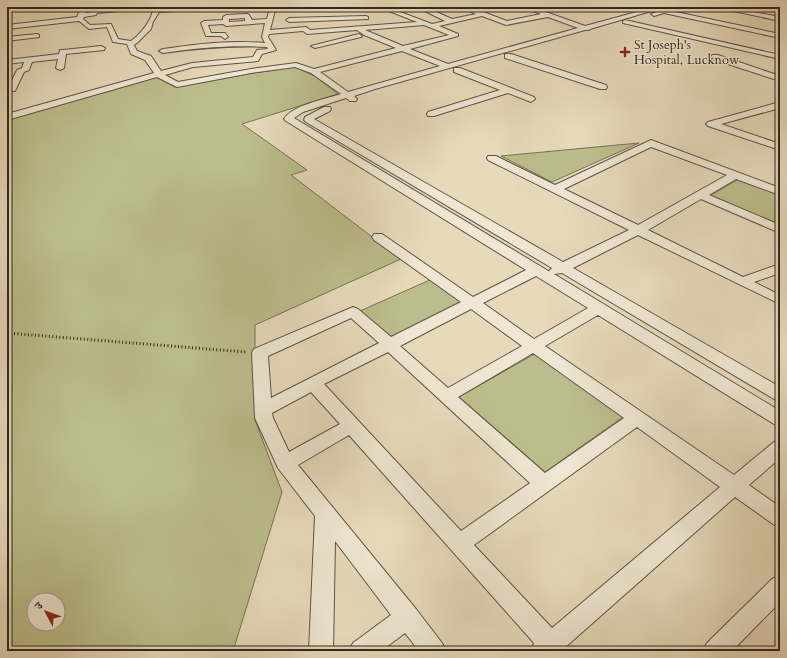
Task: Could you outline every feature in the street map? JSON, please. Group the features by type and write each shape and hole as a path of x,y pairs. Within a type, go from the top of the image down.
{"street":[{"path":"7,8 14,7"},
{"path":"80,17 84,7"},
{"path":"7,27 80,17 94,14 94,11 121,8 204,7"},
{"path":"314,71 456,36 382,7"},
{"path":"420,7 451,21"},
{"path":"465,7 506,23 548,15"},
{"path":"526,7 589,30"},
{"path":"679,7 663,9 351,98 300,110 291,115 289,119 780,419"},
{"path":"718,7 780,17"},
{"path":"731,7 780,17"},
{"path":"745,7 780,17"},
{"path":"155,8 155,17 150,22 149,28 130,44 134,52 148,58 159,75 177,85 251,71 296,65 314,71 351,98"},
{"path":"7,117 159,75 193,59 255,59 260,52 272,50 265,37 272,21 272,8 308,8"},
{"path":"538,11 552,8"},
{"path":"452,68 508,56 589,30 625,22 663,9 780,36"},
{"path":"307,32 428,25 482,14"},
{"path":"80,17 89,27 109,25 115,41 133,43"},
{"path":"284,21 366,18"},
{"path":"230,43 223,34 208,35 204,23 226,22 226,24 272,21"},
{"path":"625,22 780,58"},
{"path":"266,32 306,29 312,42 320,45"},
{"path":"359,29 366,34 531,99"},
{"path":"351,62 315,46 366,34"},
{"path":"7,39 37,36"},
{"path":"163,52 202,45 230,43 269,45"},
{"path":"193,59 202,45"},
{"path":"60,68 63,52 101,48"},
{"path":"7,62 62,56"},
{"path":"508,56 603,87"},
{"path":"715,57 780,79"},
{"path":"744,67 780,58"},
{"path":"12,89 21,70 25,70 29,59"},
{"path":"431,114 509,90"},
{"path":"351,98 310,117 309,120 779,394"},
{"path":"780,105 711,124 780,147"},
{"path":"555,189 652,143 780,192"},
{"path":"492,158 780,300"},
{"path":"264,410 313,383 472,303 541,273 562,268 639,230 735,175"},
{"path":"700,195 780,229"},
{"path":"378,237 780,518"},
{"path":"744,281 780,268"},
{"path":"447,396 599,308"},
{"path":"434,651 285,463 264,418 260,353 353,312 544,484"},
{"path":"313,383 460,544 547,648 780,447"},
{"path":"755,404 779,394"},
{"path":"460,544 637,418"},
{"path":"285,463 352,425"},
{"path":"322,651 325,512"},
{"path":"715,651 780,586"},
{"path":"361,651 408,617"}],"path":[{"path":"7,333 260,353"}],"green space":[{"path":"296,67 316,77 338,94 242,124 307,170 291,175 401,259 255,325 255,420 282,492 233,651 7,651 7,119 157,77 175,87"},
{"path":"639,143 552,182 501,156"},
{"path":"739,179 780,195 780,225 709,196"},
{"path":"432,279 464,302 390,338 360,311"},
{"path":"536,353 623,417 545,472 459,397"}],"place":[{"name":"St Joseph's Hospital, Lucknow","path":"625,52"}]}
